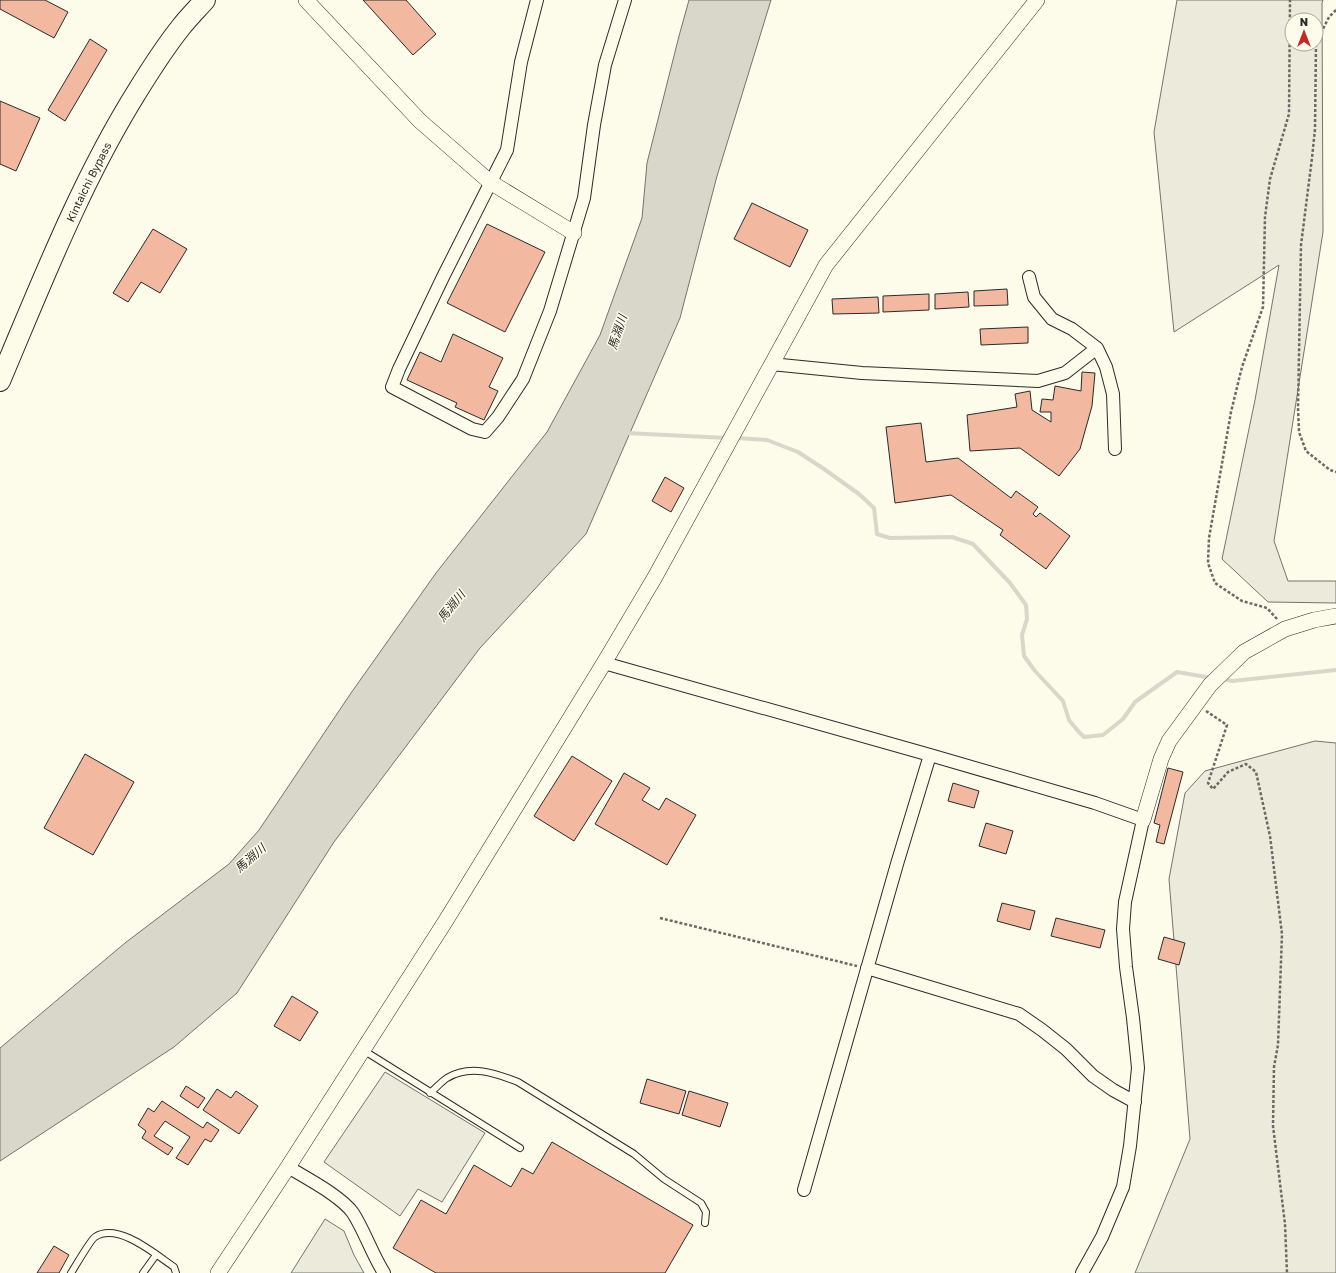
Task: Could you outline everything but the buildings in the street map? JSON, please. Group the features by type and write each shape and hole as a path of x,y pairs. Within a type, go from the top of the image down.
{"highway":[{"name":"Kintaichi Bypass","path":"0,380 57,247 121,117 156,61 181,27 205,0"}],"street":[{"path":"306,0 420,121 490,182 574,233"},
{"path":"537,0 521,62 507,150 399,369 392,387 472,428 485,432 498,417 523,378 550,311 584,198 594,125 605,65 625,0"},
{"path":"218,1273 288,1167 445,922 604,663 655,577 742,421 771,364 826,265 1037,0"},
{"path":"1029,277 1034,297 1052,319 1072,329 1097,348 1106,367 1113,394 1115,449"},
{"path":"771,364 862,373 1038,380 1065,374 1097,348"},
{"path":"1082,1273 1102,1238 1123,1187 1130,1146 1138,1068 1123,929 1125,902 1143,820 1161,759 1169,741 1210,685 1244,652 1285,629 1314,620 1336,616"},
{"path":"604,663 1095,803 1143,820"},
{"path":"804,1190 867,968 930,755"},
{"path":"867,968 1019,1014 1066,1049 1093,1076 1113,1090 1135,1102"},
{"path":"288,1167 334,1195 352,1212 374,1257 384,1273"}],"lane":[{"path":"363,1050 520,1148"},
{"path":"430,1092 448,1078 464,1072 482,1070 518,1082 634,1154 664,1179 701,1203 706,1212 705,1223"},
{"path":"71,1273 94,1237 110,1232 126,1236 174,1267 176,1273"},
{"path":"144,1273 156,1255"}],"path":[{"path":"1285,629 1267,608 1242,602 1215,583 1208,563 1209,538 1231,412 1242,367 1263,307 1265,217 1270,179 1289,114 1290,0"},
{"path":"1336,10 1329,18 1316,43 1315,129 1301,246 1298,408 1299,432 1306,452 1330,470 1336,472"},
{"path":"1195,705 1227,725 1208,783 1212,789 1228,772 1246,764 1256,772 1270,836 1282,934 1278,1045 1274,1066 1273,1126 1285,1224 1287,1273"},
{"path":"660,918 867,968"}],"shaded area":[{"path":"1177,0 1323,0 1322,12 1284,12 1284,52 1322,52 1323,232 1274,541 1288,581 1336,581 1336,603 1268,602 1222,559 1255,400 1279,265 1174,332 1154,132"},
{"path":"1315,741 1336,743 1336,1273 1135,1273 1190,1139 1169,879 1185,793 1205,771"},
{"path":"385,1072 485,1133 442,1202 418,1189 400,1216 324,1162"},
{"path":"325,1219 344,1231 354,1255 364,1273 291,1273"}],"water":[{"name":"馬淵川","path":"689,0 771,0 717,176 680,318 586,534 480,648 334,842 237,993 174,1047 0,1161 0,1048 125,943 229,864 259,830 351,693 436,573 547,432 600,335 642,218 647,163"}],"waterway":[{"path":"626,433 727,438"},
{"path":"736,438 767,440 798,452 824,469 859,494 874,508 877,534 890,538 952,537 973,544 1010,583 1026,605 1027,619 1022,635 1024,656 1035,671 1063,701 1069,720 1084,737 1103,735 1123,719 1135,702 1177,672 1212,678"},
{"path":"1221,679 1233,681 1336,670"}]}
